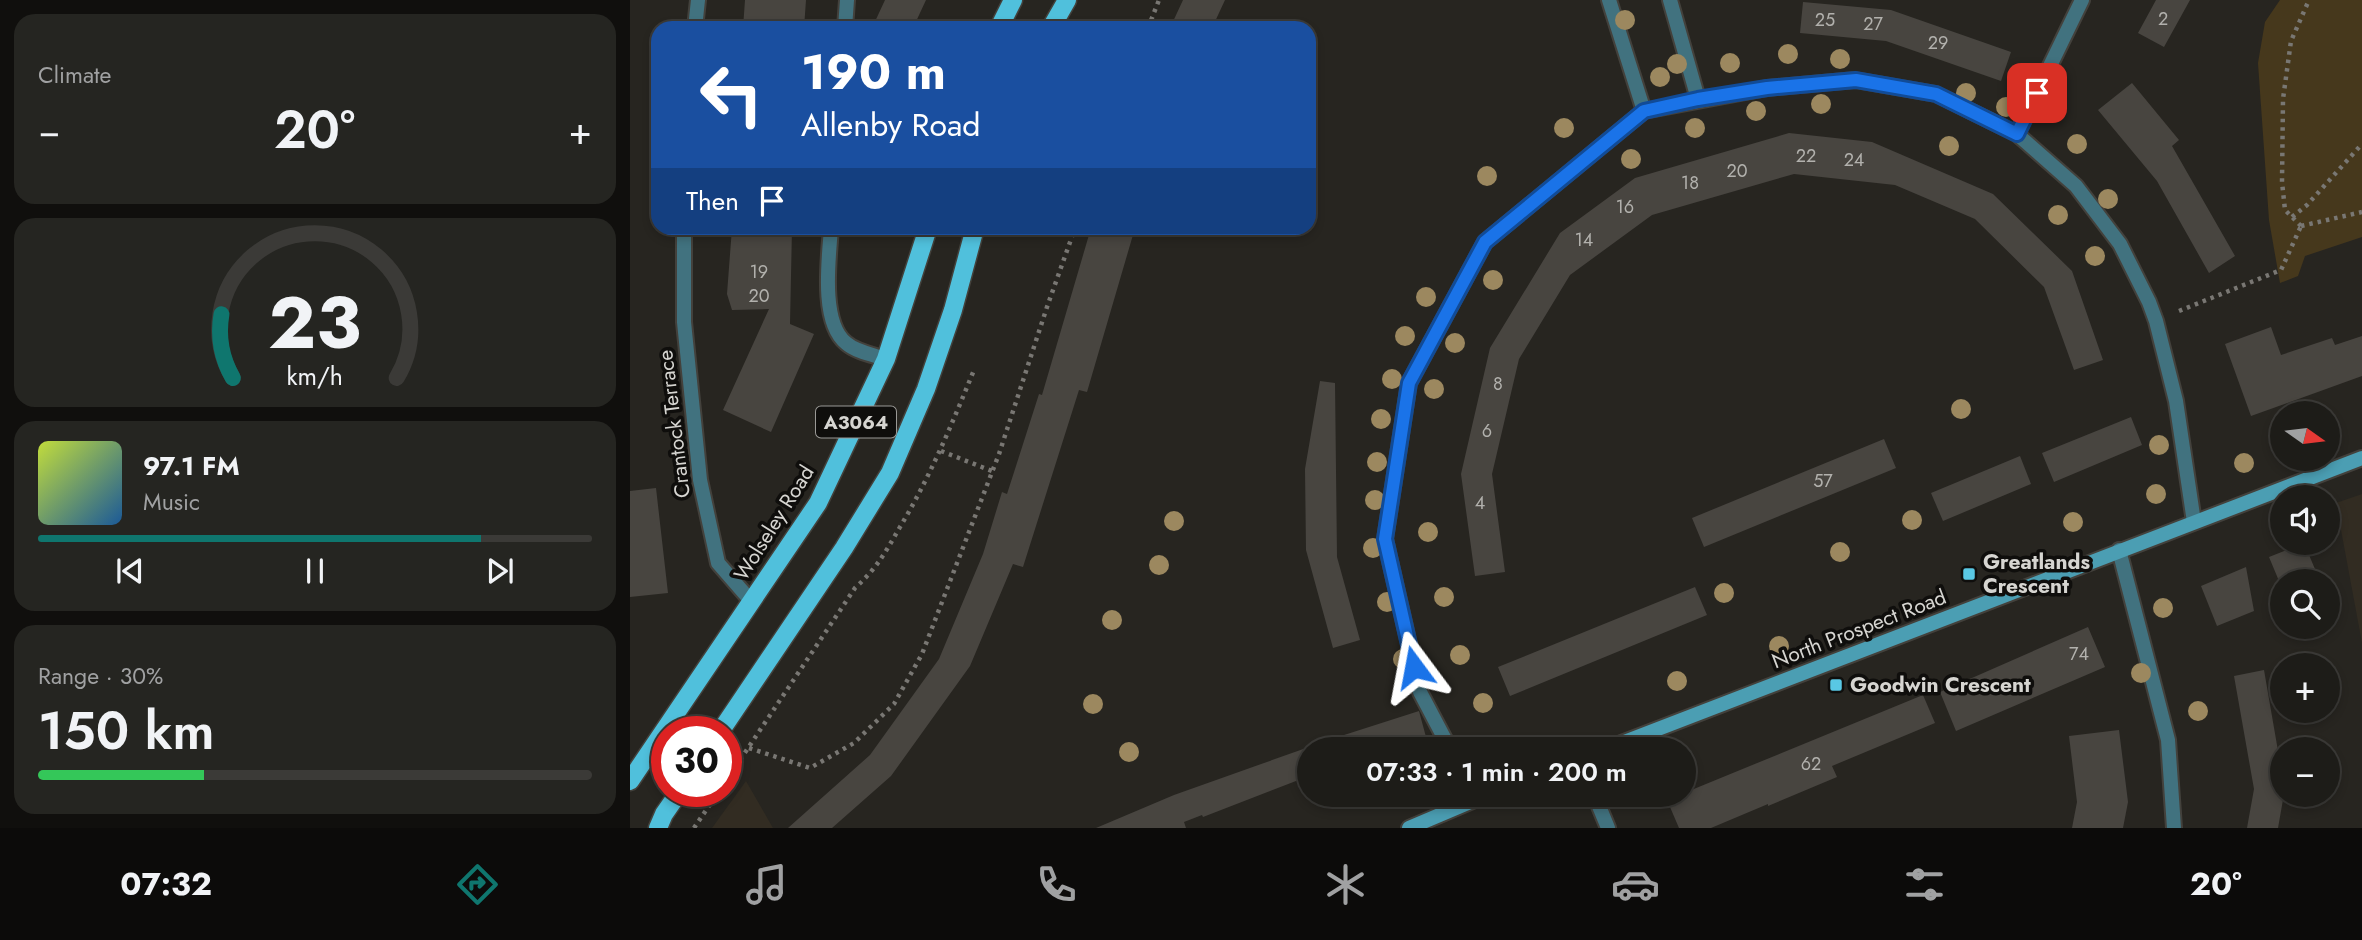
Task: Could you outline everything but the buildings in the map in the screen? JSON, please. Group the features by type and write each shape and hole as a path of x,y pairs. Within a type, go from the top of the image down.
{"main road":[{"path":"1002,21 1013,0"},
{"path":"1055,21 1067,0"},
{"name":"Wolseley Road","path":"630,781 818,503 886,359 926,235"},
{"name":"A3064","path":"731,716 844,548 890,473 926,389 953,310 973,235"},
{"path":"658,828 669,807"}],"street":[{"path":"696,21 698,0"},
{"path":"846,21 847,0"},
{"path":"1609,0 1644,111"},
{"path":"1670,0 1698,99"},
{"path":"2017,134 2082,0"},
{"path":"1444,737 1420,692 1385,539 1409,383 1485,242 1644,111 1767,88 1856,80 1936,94 2017,134 2076,186 2120,244 2156,321 2176,401 2194,522"},
{"name":"Crantock Terrace","path":"684,235 684,321 700,480 718,563 751,601"},
{"path":"831,235 828,272 831,317 837,333 846,344 886,359"},
{"name":"North Prospect Road","path":"1637,737 2362,458"},
{"path":"2119,550 2168,740 2174,828"},
{"path":"1409,828 1456,807"},
{"path":"1599,807 1608,828"}],"path":[{"path":"1151,21 1159,0"},
{"path":"2301,226 2285,210 2282,181 2283,99 2291,41 2309,0"},
{"path":"2292,217 2307,205 2362,144"},
{"path":"2301,226 2362,212"},
{"path":"2156,321 2281,270 2301,226"},
{"path":"749,748 810,768 854,743 894,704 922,654 993,471 1073,235"},
{"path":"742,758 855,588 874,571 941,451 974,370"},
{"path":"941,451 993,471"},
{"path":"694,828 708,807"}],"shaded area":[{"path":"2280,0 2362,0 2362,237 2305,256 2298,276 2280,283 2269,220 2258,63 2265,22"},
{"path":"2362,494 2362,643 2340,525 2340,502"},
{"path":"746,781 773,828 712,828 727,807 742,807 742,787"}],"place":[{"name":"Greatlands Crescent","path":"1969,574"},
{"name":"Goodwin Crescent","path":"1836,685"}],"route":[{"path":"1414,667 1385,539 1409,383 1485,242 1644,111 1767,88 1856,80 1936,94 2017,134 2037,93"}]}
